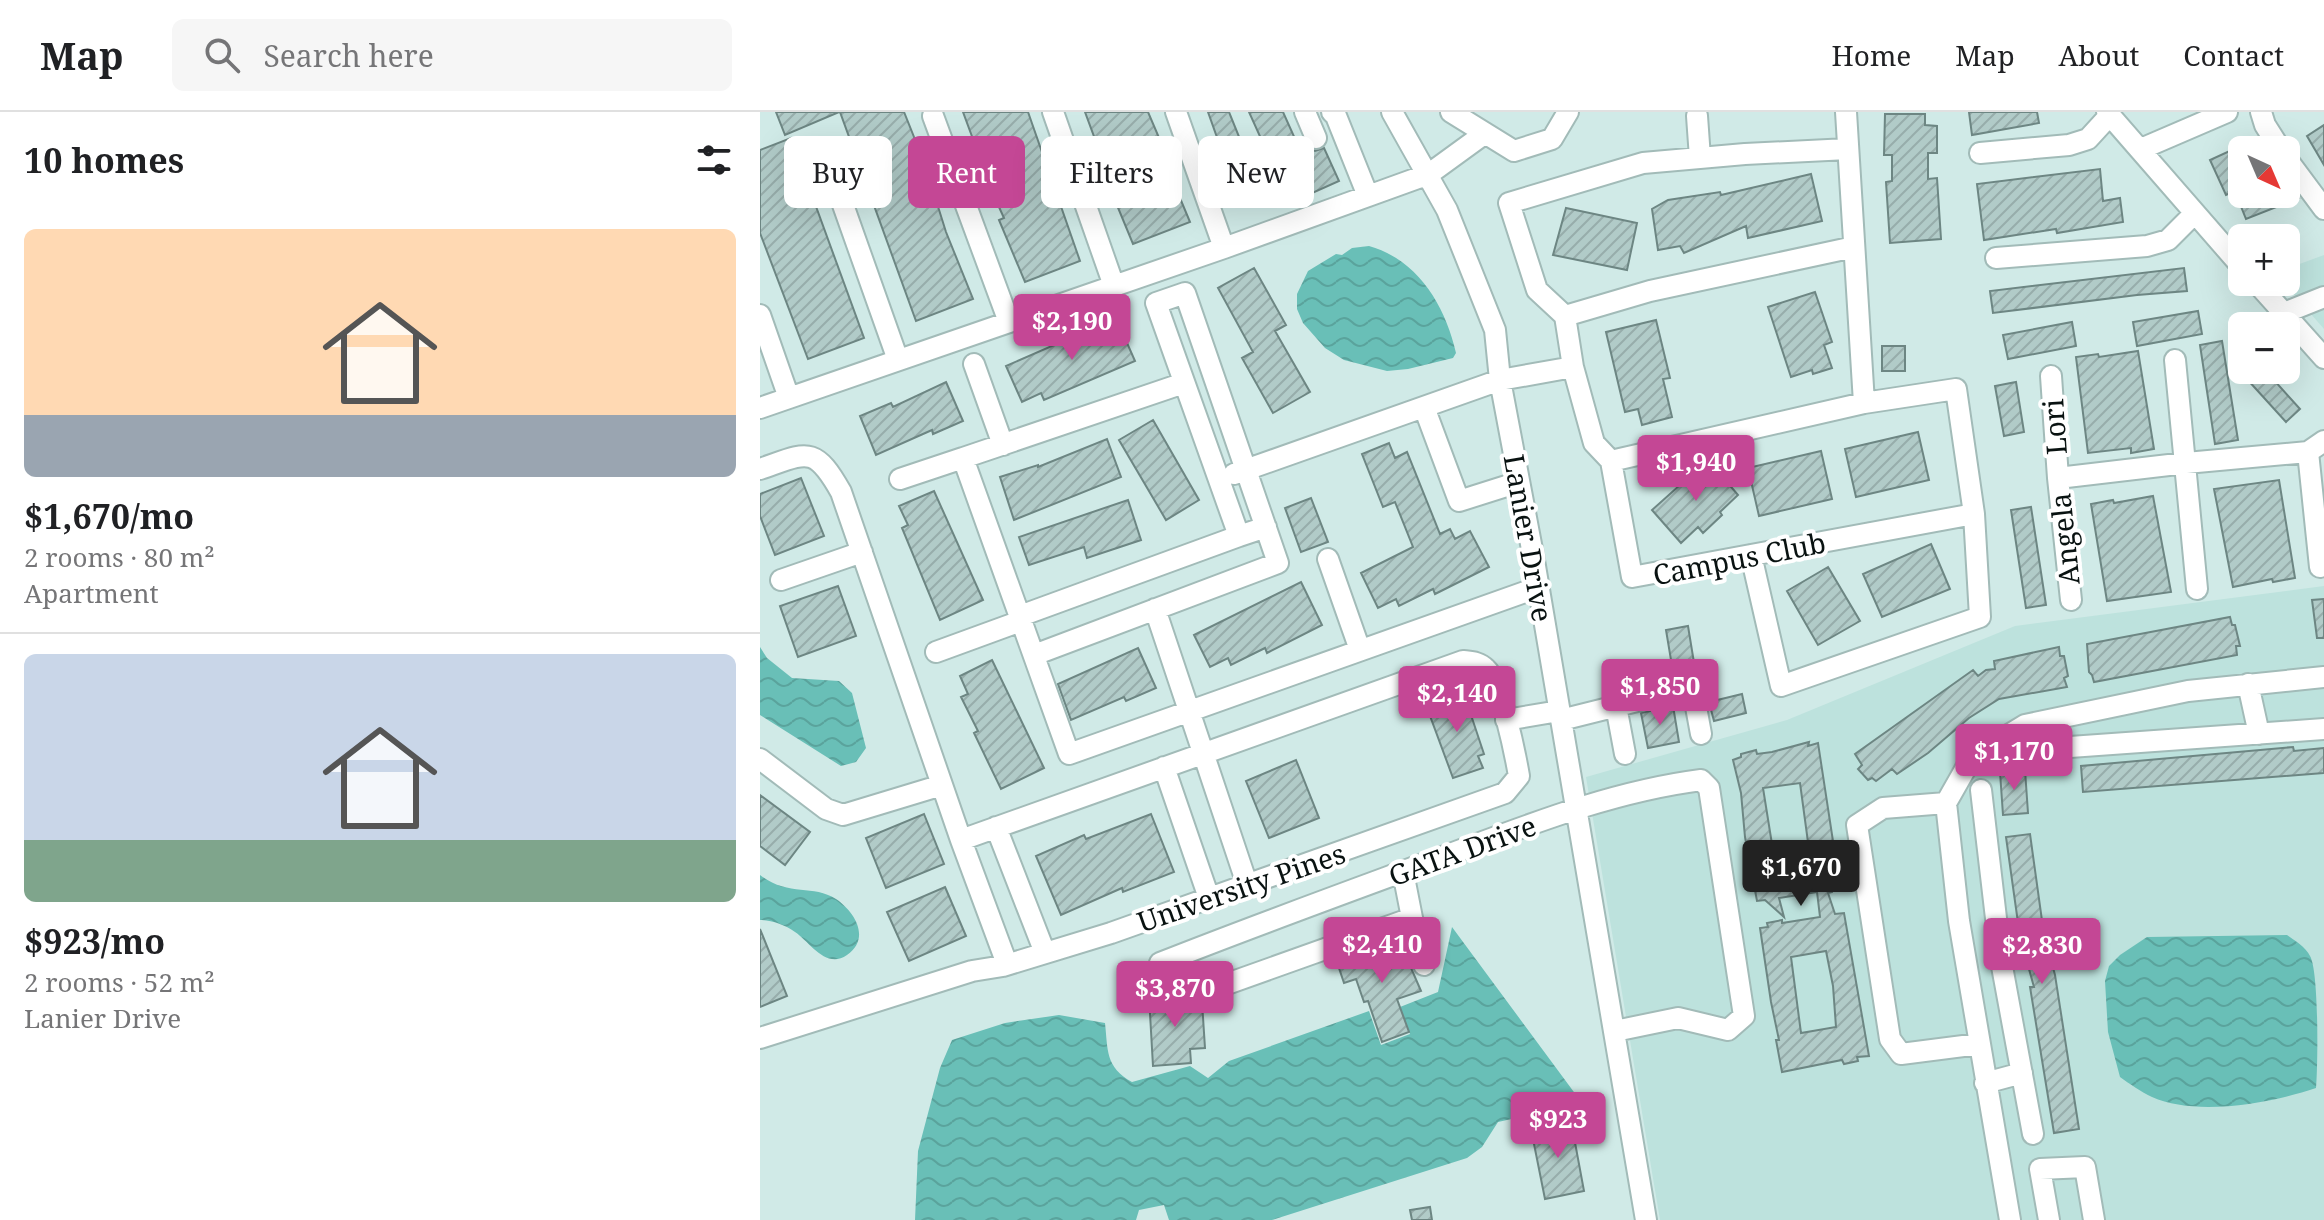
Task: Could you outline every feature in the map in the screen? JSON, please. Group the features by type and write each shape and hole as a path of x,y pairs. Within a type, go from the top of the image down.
{"street":[{"path":"1053,112 1114,286"},
{"path":"1176,112 1224,248"},
{"path":"1305,112 1316,138"},
{"path":"1332,112 1368,196"},
{"name":"Lanier Drive","path":"1392,112 1429,174 1495,330 1500,380 1539,587 1646,1220"},
{"path":"1462,115 1484,134 1514,151 1552,139 1568,112"},
{"path":"1846,112 1864,403"},
{"path":"2141,149 2227,112"},
{"path":"2261,112 2272,136"},
{"path":"1697,113 1700,158"},
{"path":"1980,153 2069,145 2088,139 2108,114 2228,252"},
{"path":"933,116 1009,322"},
{"path":"760,408 1429,174 1484,134"},
{"path":"1848,149 1643,163 1509,203 1537,290 1565,316 1650,291 1854,247"},
{"path":"2300,177 2324,209"},
{"path":"844,208 898,360"},
{"path":"1996,258 2147,246 2168,240 2194,214"},
{"path":"1034,655 1278,563 1185,293 1156,303 1239,536"},
{"path":"2269,296 2283,312"},
{"path":"2286,312 2324,297"},
{"path":"760,315 789,398"},
{"name":"Campus Club","path":"1565,316 1573,367 1594,443 1611,461 1632,577 1974,514"},
{"path":"2300,331 2324,358"},
{"path":"2175,360 2197,589"},
{"path":"974,364 1003,445"},
{"path":"1218,479 1500,380 1573,367"},
{"name":"Lori","path":"2051,376 2058,478"},
{"path":"900,479 1184,383"},
{"path":"1611,461 1864,403 1956,389 1974,514 1980,617 1781,686 1751,555"},
{"path":"1424,407 1459,501 1519,482"},
{"path":"2058,478 2316,446 2320,567"},
{"path":"760,469 802,454 816,457 830,471 841,492 1007,964"},
{"path":"963,458 1069,754 1539,587"},
{"name":"Angela","path":"2058,478 2071,600"},
{"path":"936,652 1266,527"},
{"path":"781,580 862,552"},
{"path":"1328,559 1360,650"},
{"path":"1155,609 1247,884"},
{"name":"University Pines","path":"760,1038 972,971 1045,953 1209,898 1505,793 1519,776 1506,720 1489,671 1478,662 1463,661 961,840"},
{"path":"2010,1220 1967,968 1946,803 1967,766 1992,745 2025,725 2188,691 2324,677"},
{"path":"2248,684 2259,734"},
{"path":"1506,720 1616,706 1681,690 1694,696 1701,734"},
{"path":"1616,706 1625,754"},
{"path":"2038,723 2049,739 2070,747 2324,729"},
{"path":"760,759 826,809 843,815 942,785"},
{"path":"1164,767 1209,898"},
{"name":"GATA Drive","path":"1412,918 1210,990 1164,982 1160,963 1212,943 1577,807 1701,780 1709,788 1744,1016 1728,1030 1678,1018 1615,1031"},
{"path":"1981,790 2001,961 2033,1134"},
{"path":"1946,803 1883,808 1857,825 1890,1039 1901,1054 1979,1044"},
{"path":"996,827 1045,953"},
{"path":"1403,872 1424,965"},
{"path":"1967,968 2001,961"},
{"path":"1985,1083 2022,1073"},
{"path":"2049,1220 2040,1169 2085,1167 2094,1220"}],"shaded area":[{"path":"2324,255 2324,329 2295,296 2300,296 2300,264"},
{"path":"2324,586 2324,1220 1660,1220 1586,777 1787,720 2015,626"}],"water":[{"path":"1369,246 1402,262 1427,287 1445,318 1456,353 1453,358 1387,371 1344,360 1325,348 1303,323 1297,309 1297,294 1308,271 1336,254"},
{"path":"760,647 767,658 792,678 839,681 852,693 866,748 856,762 841,766 760,715"},
{"path":"760,875 780,886 818,892 836,899 849,911 858,926 858,941 854,948 839,959 825,957 787,927 760,920"},
{"path":"1452,927 1582,1103 1498,1122 1482,1147 1467,1158 1272,1220 1169,1220 1164,1205 1139,1210 1136,1220 915,1220 918,1151 940,1068 952,1040 1005,1023 1059,1015 1105,1023 1112,1064 1132,1082 1190,1066 1208,1078 1229,1061 1369,1011 1381,1045 1410,1034 1400,1007 1438,992"},
{"path":"2287,935 2306,950 2313,965 2317,1019 2316,1088 2256,1103 2190,1106 2152,1097 2120,1077 2108,1032 2105,981 2109,966 2120,955 2147,937"}],"building":[{"path":"776,112 839,112 785,135"},
{"path":"840,112 904,112 914,136 908,136 908,208 938,208 973,299 916,321 875,208 892,208 892,136 849,136"},
{"path":"963,112 1028,112 1041,149 1041,208 1062,208 1080,261 1025,282 999,220 1004,218 999,208 1025,208 1025,136 972,136"},
{"path":"1085,112 1148,112 1158,136 1094,136"},
{"path":"1208,112 1229,112 1239,136 1217,136"},
{"path":"1249,112 1283,112 1294,136 1260,136"},
{"path":"1969,112 2037,112 2039,123 1972,135"},
{"path":"1885,114 1925,114 1925,125 1937,126 1937,153 1928,153 1928,179 1937,178 1941,239 1890,243 1886,182 1892,181 1892,155 1884,155"},
{"path":"2324,125 2324,165 2307,136"},
{"path":"784,141 784,208 817,208 864,338 808,359 760,233 760,150"},
{"path":"1324,148 1339,181 1314,192 1314,150"},
{"path":"2228,152 2228,194 2226,195 2210,160"},
{"path":"2100,169 2103,201 2120,198 2123,222 2057,233 2056,229 1984,240 1977,184"},
{"path":"1811,174 1822,221 1748,238 1746,226 1684,253 1680,246 1658,250 1652,209 1668,200 1720,192 1721,195"},
{"path":"1182,203 1190,222 1133,244 1118,208 1182,208"},
{"path":"1566,208 1637,223 1627,270 1553,255"},
{"path":"2242,208 2274,208 2246,219"},
{"path":"1254,268 1286,325 1275,331 1310,392 1273,413 1242,358 1253,352 1218,288"},
{"path":"2184,268 2187,291 1993,313 1990,291"},
{"path":"1815,292 1832,342 1824,345 1832,368 1791,377 1768,307"},
{"path":"2198,311 2202,334 2137,346 2133,322"},
{"path":"1116,318 1135,361 1044,400 1041,393 1022,402 1006,366"},
{"path":"1656,320 1670,378 1663,379 1672,417 1642,425 1638,409 1625,412 1606,332"},
{"path":"2072,322 2076,346 2008,359 2003,335"},
{"path":"2222,341 2238,440 2215,444 2200,345"},
{"path":"1882,346 1905,346 1905,371 1882,371"},
{"path":"2138,351 2154,449 2131,453 2131,448 2088,453 2076,357"},
{"path":"946,382 963,421 933,434 932,430 876,455 860,416 891,403 893,407"},
{"path":"2016,382 2024,432 2004,436 1995,386"},
{"path":"2251,384 2278,384 2300,409 2286,422"},
{"path":"1153,420 1199,500 1166,520 1119,440"},
{"path":"1918,432 1929,480 1856,497 1845,449"},
{"path":"1107,439 1121,477 1014,520 1000,477 1038,467"},
{"path":"1389,443 1395,458 1407,452 1440,534 1450,529 1455,539 1470,531 1489,567 1435,594 1433,589 1399,606 1396,599 1378,608 1361,573 1413,547 1395,502 1383,507 1362,454"},
{"path":"1821,451 1832,499 1759,516 1748,468"},
{"path":"1708,460 1738,495 1703,533 1698,527 1681,543 1652,510"},
{"path":"801,478 824,536 775,555 760,516 760,494"},
{"path":"2279,480 2295,578 2233,587 2214,489"},
{"path":"934,491 983,600 940,620 902,528 908,525 899,506"},
{"path":"2153,496 2171,592 2107,601 2091,504"},
{"path":"1311,498 1328,542 1301,552 1285,508"},
{"path":"1128,500 1141,540 1087,558 1084,547 1029,565 1019,537"},
{"path":"2031,507 2046,605 2026,608 2011,510"},
{"path":"1931,544 1950,589 1882,617 1863,574"},
{"path":"1828,567 1860,621 1818,645 1787,591"},
{"path":"1301,582 1322,625 1267,653 1265,648 1231,665 1228,658 1210,667 1194,635"},
{"path":"838,586 856,636 798,657 780,606"},
{"path":"2324,599 2324,638 2317,638 2312,600"},
{"path":"2230,617 2240,646 2236,646 2237,655 2094,682 2089,672 2087,644"},
{"path":"1688,626 1696,675 1674,678 1666,630"},
{"path":"2059,647 2068,676 2064,678 2067,687 1999,699 1969,718 1928,753 1897,774 1892,769 1876,781 1872,778 1868,780 1858,769 1862,765 1855,754 1973,670 1978,676 1986,670 1995,669 1994,661"},
{"path":"1138,648 1156,688 1126,701 1124,697 1071,720 1058,684"},
{"path":"992,660 1044,768 1001,789 974,733 978,731 961,697 968,694 960,676"},
{"path":"1463,691 1484,754 1478,756 1483,768 1453,778 1426,705"},
{"path":"1742,694 1746,713 1714,721 1709,702"},
{"path":"1673,706 1679,742 1648,748 1641,713"},
{"path":"1809,742 1808,746 1818,743 1840,887 1832,888 1832,892 1828,893 1835,914 1844,913 1869,1056 1857,1057 1858,1061 1844,1064 1842,1060 1782,1072 1760,928 1782,920 1782,923 1820,917 1817,892 1779,898 1784,917 1765,900 1757,901 1733,760 1756,750 1757,754","holes":["1800,783 1810,857 1775,863 1763,788","1826,951 1836,1027 1801,1033 1791,957"]},
{"path":"2293,747 2294,751 2324,748 2324,773 2083,792 2081,766"},
{"path":"1296,760 1319,818 1269,838 1246,781"},
{"path":"2025,770 2028,813 2003,815 2000,772"},
{"path":"760,795 810,832 785,865 760,846"},
{"path":"924,814 944,864 886,888 866,838"},
{"path":"1151,814 1174,872 1123,892 1122,888 1061,915 1036,856 1084,835 1086,839"},
{"path":"2030,834 2044,935 2055,975 2079,1129 2054,1133 2030,987 2034,987 2020,937 2006,837"},
{"path":"945,887 966,936 909,961 887,912"},
{"path":"760,929 787,996 760,1007"},
{"path":"1405,943 1421,991 1397,999 1409,1032 1382,1042 1368,1001 1364,1002 1356,979 1344,983 1336,959 1370,947 1373,954"},
{"path":"1164,995 1202,1002 1205,1048 1190,1049 1191,1063 1153,1066 1149,996"},
{"path":"1571,1121 1584,1191 1545,1199 1531,1129"},
{"path":"1430,1207 1432,1220 1412,1220 1410,1210"}]}
